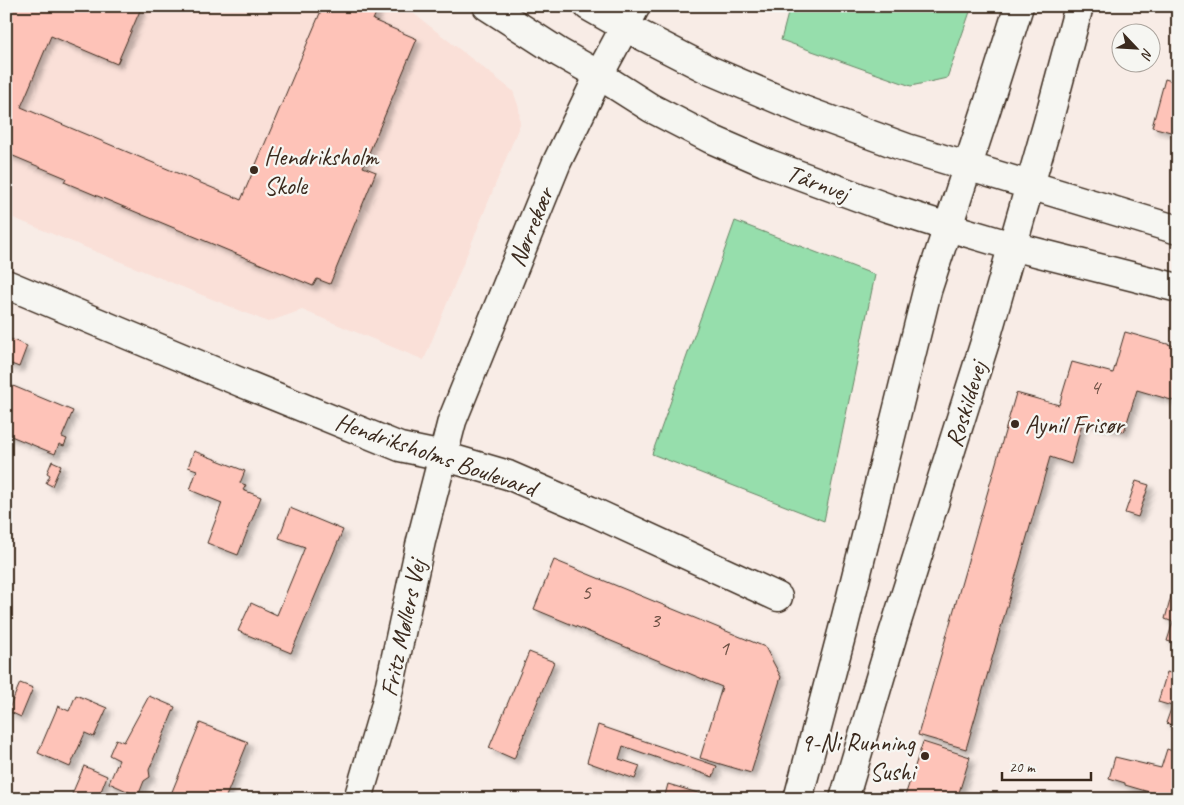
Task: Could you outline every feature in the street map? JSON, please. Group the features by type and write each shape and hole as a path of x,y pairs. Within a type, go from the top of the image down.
{"street":[{"name":"Tårnvej","path":"487,6 651,108 711,139 764,162 888,208 1012,246 1178,288"},
{"path":"588,6 630,17 709,70 803,110 907,148 1178,230"},
{"path":"798,799 844,625 927,291 1018,6"},
{"name":"Roskildevej","path":"844,799 893,634 982,352 1079,6"},
{"name":"Nørrekær","path":"443,456 452,421 557,162 599,75 630,17"},
{"name":"Hendriksholms Boulevard","path":"6,284 400,447 443,456 508,475 778,597"},
{"name":"Fritz Møllers Vej","path":"358,799 384,707 421,541 443,456"}],"shaded area":[{"name":"Hendriksholm Skole","path":"6,6 404,6 513,91 519,108 520,124 424,360 302,310 268,322 6,215"}],"green space":[{"path":"790,6 972,6 947,78 911,86 781,40"},
{"path":"735,221 875,275 824,521 652,454"}],"building":[{"path":"12,6 142,6 117,64 51,36 21,107 241,200 323,6 373,6 378,8 373,20 417,39 363,167 376,172 330,284 317,279 313,286 64,182 66,178 6,153 6,20"},
{"path":"1165,79 1178,83 1178,134 1152,127"},
{"path":"1125,332 1178,347 1178,402 1137,390 1124,432 1083,420 1071,464 1050,457 966,749 918,735 1016,393 1059,405 1072,362 1113,373"},
{"path":"6,337 27,346 19,367 6,362"},
{"path":"6,383 73,411 62,437 67,439 64,446 59,444 55,454 6,434"},
{"path":"194,451 245,471 240,483 246,485 243,490 261,497 238,555 207,543 222,503 190,490 197,470 188,467"},
{"path":"52,461 61,465 52,486 46,483 50,475 47,473"},
{"path":"1136,481 1149,485 1138,517 1125,513"},
{"path":"290,508 343,530 291,653 238,631 251,603 277,615 305,547 279,538"},
{"path":"554,560 765,647 781,677 751,773 700,758 722,687 534,609"},
{"path":"1172,593 1178,594 1178,644 1167,641 1173,622 1165,619"},
{"path":"529,652 554,662 514,759 489,748"},
{"path":"1167,672 1178,675 1178,727 1166,723 1172,706 1158,702"},
{"path":"20,683 33,688 21,717 8,711"},
{"path":"76,695 107,708 94,737 85,733 70,767 38,753 58,706 69,711"},
{"path":"149,696 175,707 149,770 150,777 144,781 138,796 109,783 119,760 109,755 116,739 124,742"},
{"path":"200,723 248,742 225,799 169,799"},
{"path":"598,725 717,766 713,777 623,746 619,759 640,766 635,779 587,762"},
{"path":"923,742 970,757 957,799 904,799"},
{"path":"1167,749 1178,753 1178,799 1166,799 1166,797 1125,785 1125,783 1109,778 1115,757 1161,768"},
{"path":"84,766 107,776 98,799 83,799 72,794"},
{"path":"668,784 708,796 708,799 664,799"}],"place":[{"name":"Hendriksholm Skole","path":"254,170"},
{"name":"Aynil Frisør","path":"1015,424"},
{"name":"9-Ni Running Sushi","path":"925,756"}]}
